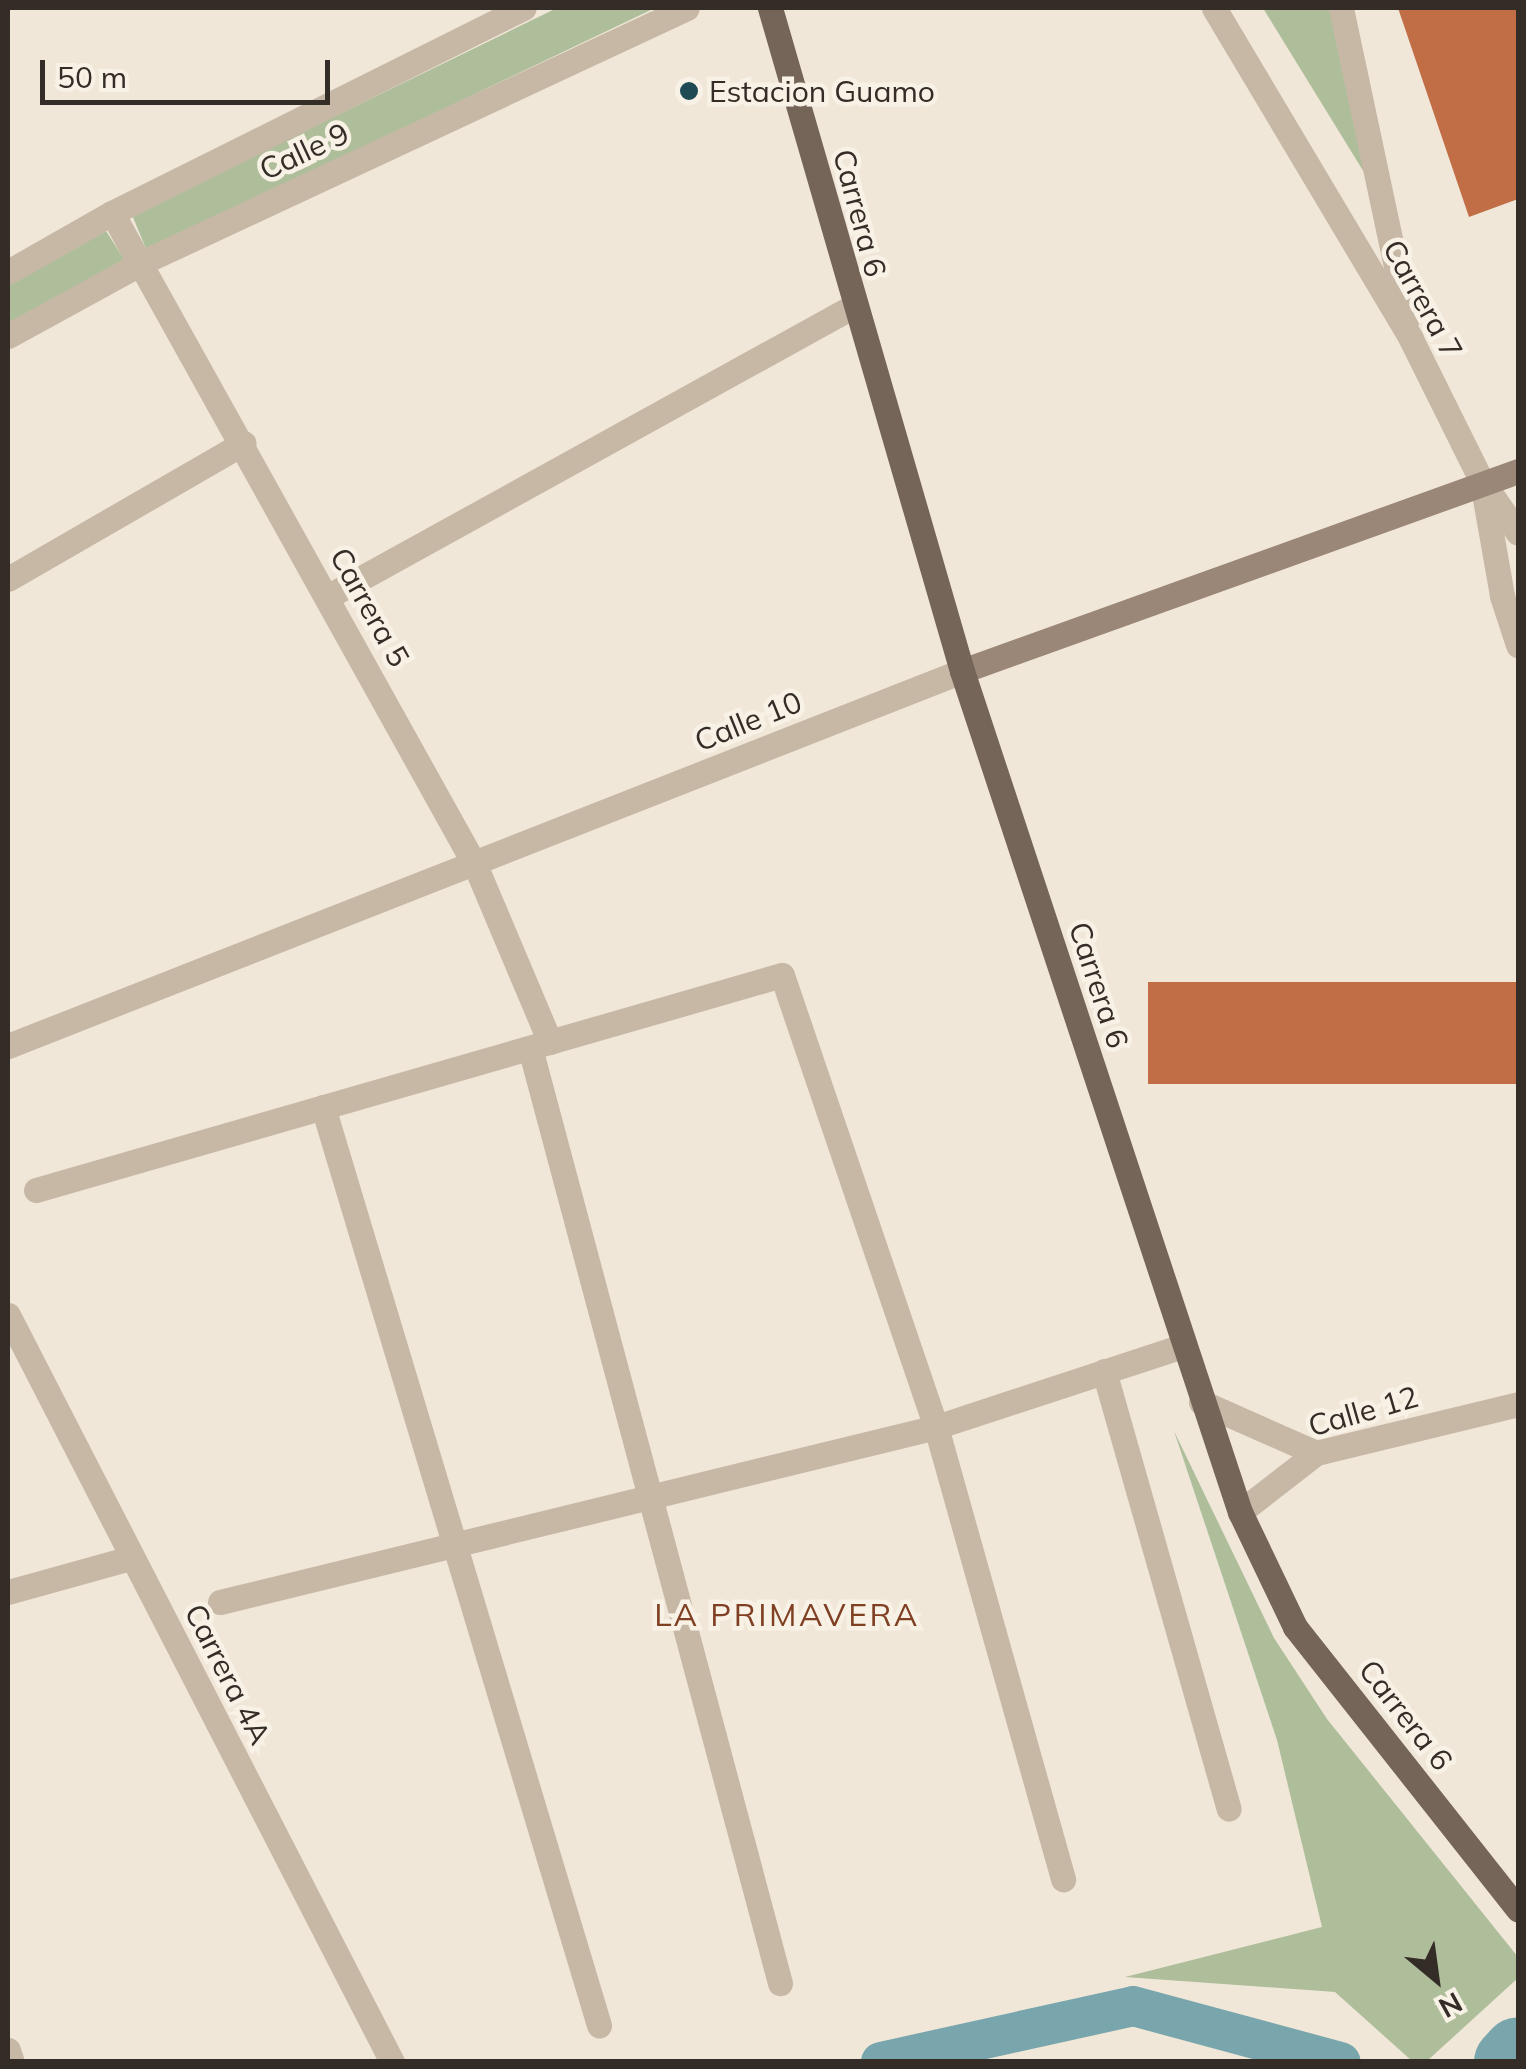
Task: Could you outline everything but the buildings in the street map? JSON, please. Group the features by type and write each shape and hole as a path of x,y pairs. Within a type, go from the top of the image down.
{"main road":[{"name":"Carrera 6","path":"770,8 852,307 962,671 1240,1512 1295,1627 1518,1909"},
{"name":"Calle 10","path":"962,671 1518,471"}],"street":[{"name":"Calle 9","path":"8,272 112,212 524,8"},
{"name":"Calle 9","path":"8,336 143,262 687,8"},
{"name":"Carrera 7","path":"1214,8 1411,339 1482,482 1502,596 1518,645"},
{"path":"1340,8 1411,339"},
{"name":"Carrera 5","path":"112,212 244,443 476,867 540,1045 650,1497 780,1984"},
{"path":"327,597 852,307"},
{"path":"8,579 244,443"},
{"path":"1482,482 1518,533"},
{"name":"Calle 10","path":"8,1046 476,867 962,671"},
{"path":"36,1190 782,975 936,1427 1063,1879"},
{"path":"323,1108 599,2025"},
{"name":"Carrera 4A","path":"8,1315 392,2062"},
{"path":"220,1602 936,1427 1183,1346"},
{"path":"1104,1371 1229,1809"},
{"path":"1201,1402 1316,1453"},
{"name":"Calle 12","path":"1240,1512 1316,1453 1518,1404"},
{"path":"8,1592 131,1558"},
{"path":"8,2050 12,2062"}],"green space":[{"path":"557,8 655,8 147,251 132,215"},
{"path":"1263,8 1333,8 1386,208"},
{"path":"106,231 126,262 8,327 8,285"},
{"path":"1174,1431 1274,1638 1327,1719 1518,1957 1518,1978 1427,2061 1412,2061 1335,1992 1125,1977 1322,1927 1277,1740"}],"waterway":[{"path":"881,2062 1133,2006 1341,2062"},
{"path":"1509,2062 1518,2052"}],"place":[{"name":"Estacion Guamo","path":"689,91"}],"district":[{"name":"LA PRIMAVERA","path":"787,1614"}]}
